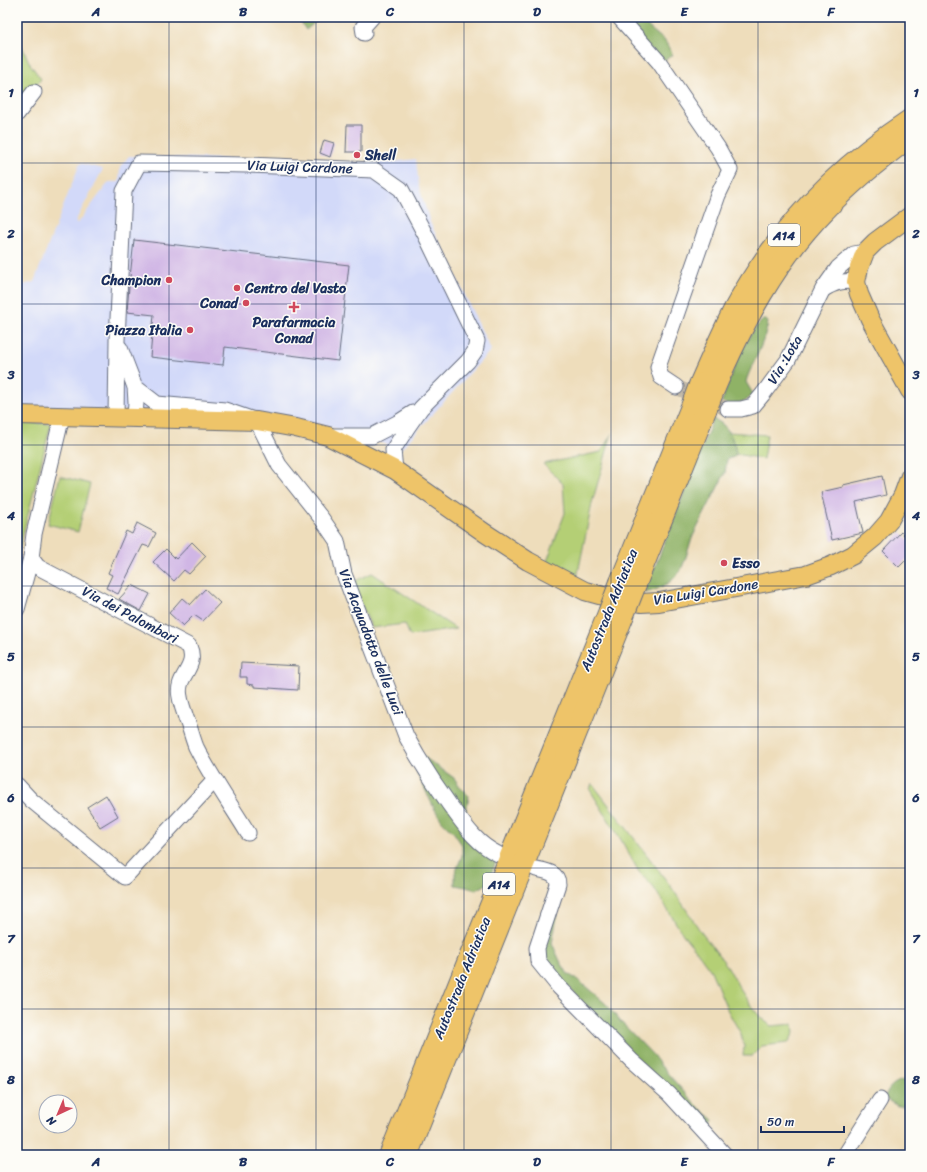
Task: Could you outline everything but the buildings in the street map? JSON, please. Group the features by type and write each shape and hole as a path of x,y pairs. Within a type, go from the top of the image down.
{"highway":[{"name":"Autostrada Adriatica","path":"390,1155 616,614 703,396 735,310 756,274 784,235 811,202 843,171 868,150 910,120"},
{"name":"Autostrada Adriatica","path":"703,396 748,317 778,268 795,244 824,210 845,190 881,158 910,137"},
{"name":"Autostrada Adriatica","path":"407,1155 616,614"}],"main road":[{"path":"910,216 865,252 856,282 859,294 870,319 910,391"},
{"name":"Via Luigi Cardone","path":"17,415 257,421 296,428 328,436 396,470 485,533 528,561 585,591 603,596 641,602 659,602 806,575 831,566 853,555 875,537 889,521 900,502 909,480"}],"street":[{"path":"364,33 363,27 372,17"},
{"path":"619,17 659,62 718,148 730,170 718,195 658,367 661,377 676,387"},
{"path":"17,114 34,92"},
{"name":"Via Luigi Cardone","path":"116,418 117,340 124,191 139,163 374,170 401,189 426,236 477,341 476,351 468,361 403,425 377,443 370,457"},
{"name":"Via :Lota","path":"728,409 742,409 753,406 788,360 823,289 838,268 854,254 865,252"},
{"path":"823,289 836,282 844,280 856,282"},
{"name":"Via Luigi Cardone","path":"117,340 135,387 135,418"},
{"name":"Via Luigi Cardone","path":"135,387 157,404 225,410 257,421"},
{"path":"17,610 31,558 34,534 62,416"},
{"name":"Via Acquadotto delle Luci","path":"257,421 279,465 322,519 337,541 344,574 406,736 418,759 467,829 490,850 498,854"},
{"name":"Via Luigi Cardone","path":"328,436 372,436 403,425"},
{"name":"Via Luigi Cardone","path":"396,470 393,450 403,425"},
{"name":"Via dei Palombari","path":"31,558 38,567 189,646 192,653 192,660 181,682 179,696 196,746 248,834"},
{"path":"17,785 31,800 125,877 215,780"},
{"path":"536,869 547,871 555,875 558,880 537,948 538,961 558,987 631,1060 669,1094 725,1155"},
{"path":"845,1155 880,1100"}],"shaded area":[{"name":"Centro del Vasto","path":"129,156 364,163 416,159 419,187 430,222 491,350 401,449 324,425 257,414 17,408 17,287 34,282 80,163 103,169 75,222 78,223 109,182 119,182 120,167"}],"green space":[{"path":"300,17 321,17 306,30"},
{"path":"621,17 639,17 640,20 665,41 673,55 661,62"},
{"path":"17,40 21,44 30,64 41,79 17,109"},
{"path":"763,320 768,322 767,329 746,382 753,394 747,400 730,406 721,404 743,347 756,327"},
{"path":"713,419 727,428 732,437 736,454 734,457 727,459 725,473 693,536 680,571 667,584 656,590 644,593 655,567"},
{"path":"17,422 51,424 17,558"},
{"path":"729,432 767,435 763,459 736,454 734,443"},
{"path":"612,433 592,503 577,578 547,561 565,513 563,484 543,464 601,452"},
{"path":"60,476 90,484 78,532 48,524"},
{"path":"372,573 456,629 410,636 405,624 372,628 351,583"},
{"path":"424,757 454,778 469,796 464,821 498,857 487,884 476,890 455,885 455,873 462,856 462,845 454,833 442,821 417,773"},
{"path":"592,783 672,888 701,932 728,967 751,1006 761,1018 771,1026 793,1024 794,1033 788,1043 762,1046 752,1056 743,1056 744,1046 741,1034 728,1011 711,971 684,936 654,888 639,872 590,790"},
{"path":"557,917 552,943 568,974 578,980 606,1004 620,1021 653,1055 685,1093 714,1120 708,1132 542,960 551,918"},
{"path":"904,1080 910,1082 910,1100 903,1106 898,1106 887,1100 885,1096 892,1085"}],"tunnel":[{"path":"676,387 728,409"}],"place":[{"name":"Shell","path":"357,155"},
{"name":"Champion","path":"169,280"},
{"name":"Centro del Vasto","path":"237,288"},
{"name":"Conad","path":"246,303"},
{"name":"Parafarmacia Conad","path":"294,307"},
{"name":"Piazza Italia","path":"190,330"},
{"name":"Esso","path":"724,563"}]}
